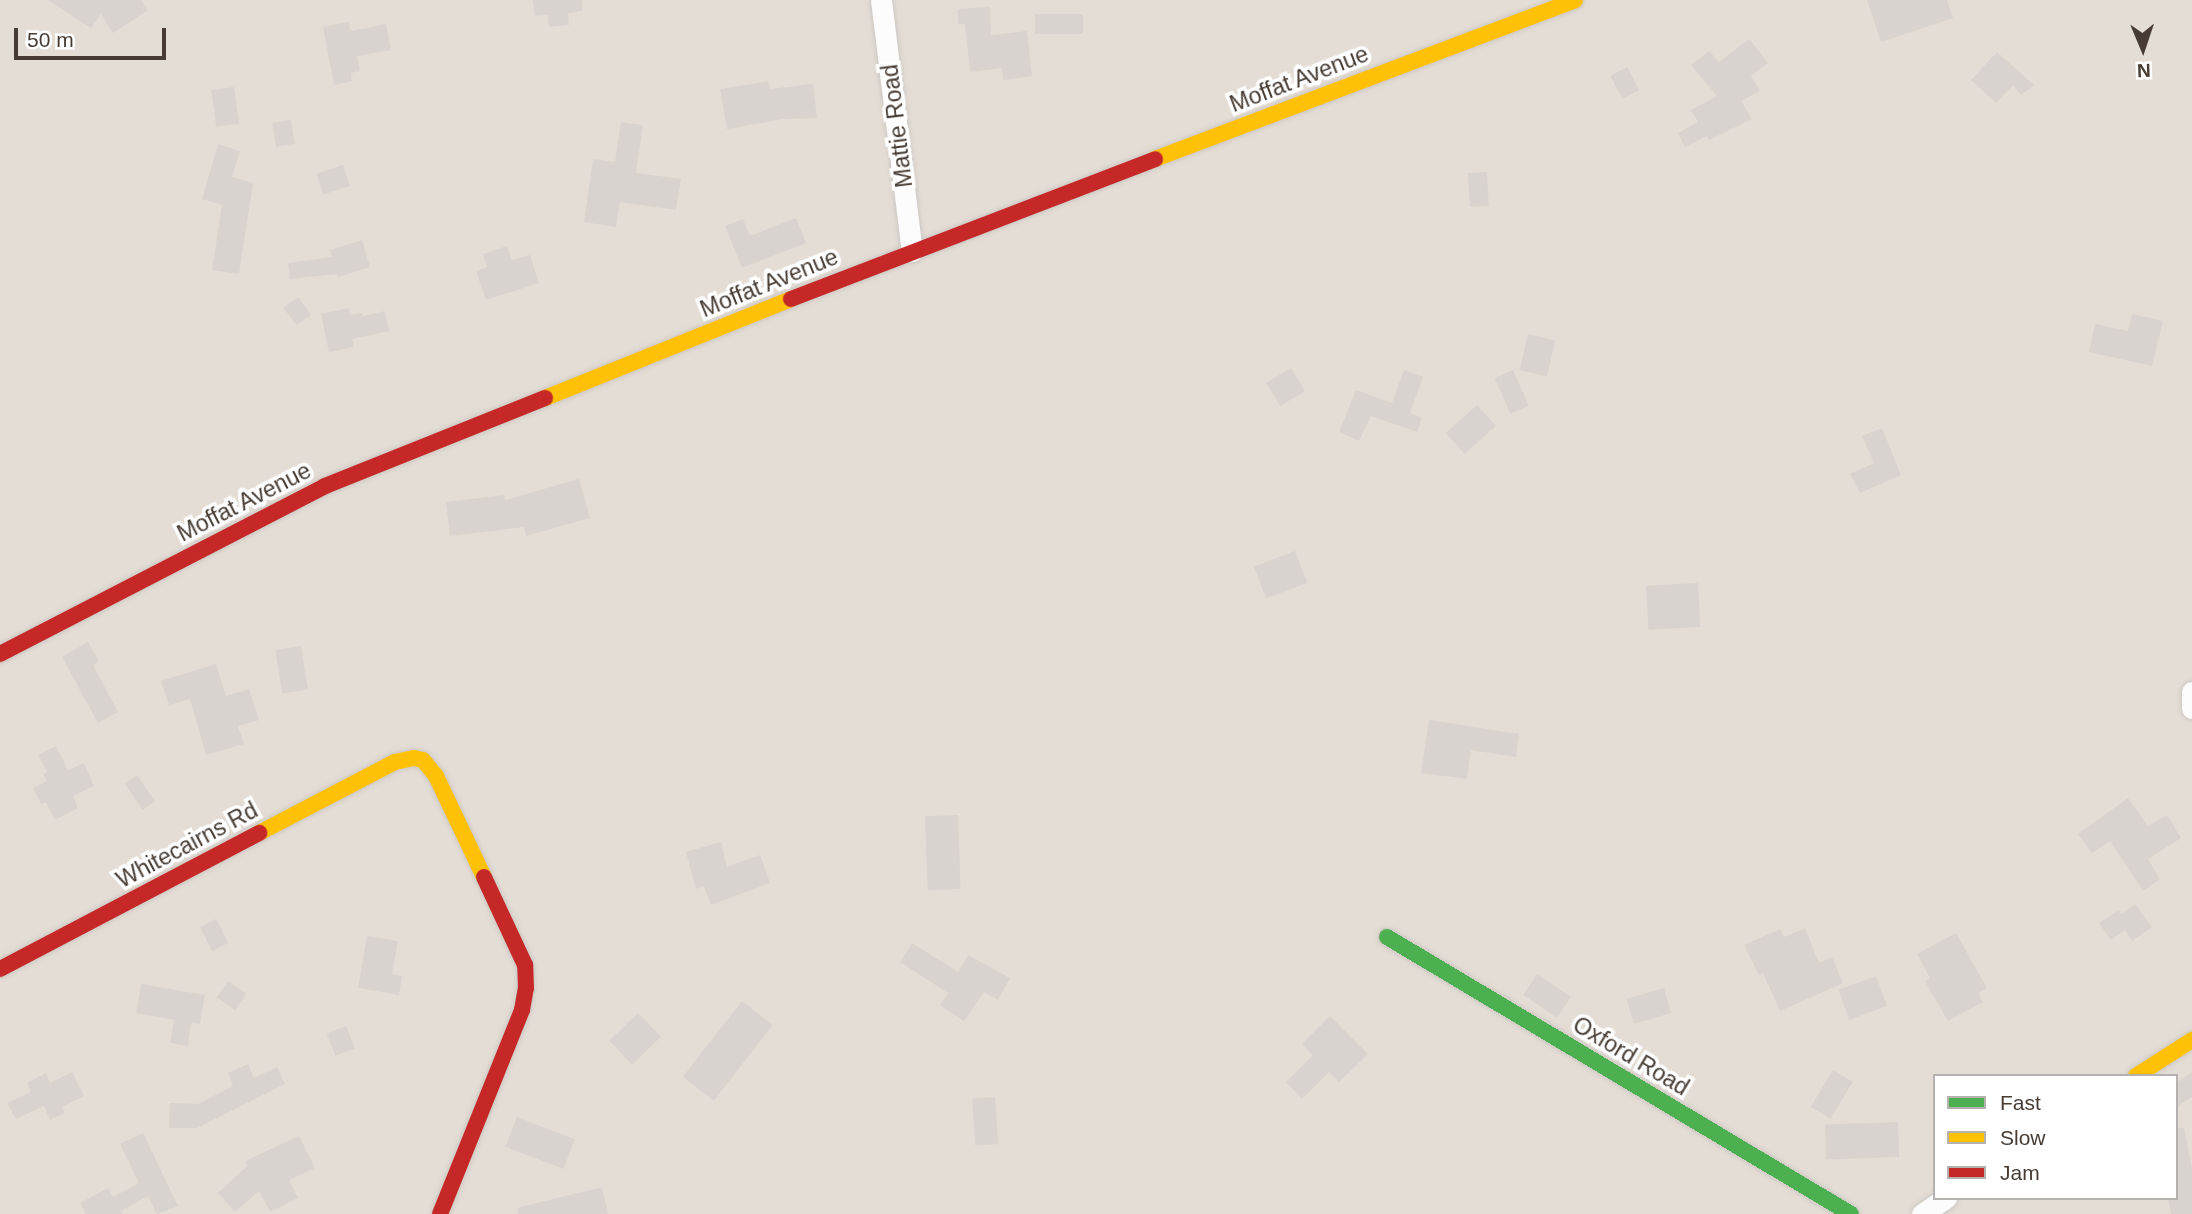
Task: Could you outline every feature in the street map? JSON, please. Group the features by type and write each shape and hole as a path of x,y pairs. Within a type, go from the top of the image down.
{"street":[{"name":"Mattie Road","path":"881,0 912,251"},
{"name":"Moffat Avenue","path":"0,654 325,486 912,251 1576,0"},
{"path":"2192,692 2192,708"},
{"name":"Whitecairns Rd","path":"0,969 395,761 414,758 430,766 525,965 526,988 522,1010 440,1214"},
{"name":"Oxford Road","path":"1387,937 1852,1214"},
{"path":"2139,1074 2192,1040"},
{"path":"1922,1214 1943,1200"}],"shaded area":[{"path":"0,0 2192,0 2192,1214 0,1214"}],"building":[{"path":"48,0 141,0 148,10 113,33 101,14 91,28"},
{"path":"533,0 582,0 582,11 568,13 569,25 549,27 548,15 535,16"},
{"path":"1867,0 1947,0 1953,18 1881,42"},
{"path":"990,7 991,35 1027,31 1032,76 1003,80 1002,68 970,72 965,24 958,24 958,9"},
{"path":"1035,14 1083,14 1083,34 1035,34"},
{"path":"349,22 351,31 386,24 391,50 357,56 360,71 351,73 352,81 334,85 323,27"},
{"path":"1749,39 1768,63 1751,76 1760,91 1741,101 1752,119 1709,140 1707,136 1685,147 1678,133 1698,122 1691,110 1717,96 1691,65 1709,51 1719,62"},
{"path":"1997,52 2034,85 2021,95 2013,85 1996,103 1971,80"},
{"path":"1627,67 1639,90 1622,99 1610,76"},
{"path":"768,81 770,89 813,84 817,118 783,119 727,129 720,89"},
{"path":"234,87 239,124 216,127 211,90"},
{"path":"291,120 295,144 276,147 272,123"},
{"path":"621,122 643,125 636,173 681,179 676,210 620,202 616,227 584,222 593,159 615,162"},
{"path":"218,144 240,151 232,177 253,183 239,274 212,270 222,205 202,199"},
{"path":"343,165 350,186 323,195 316,174"},
{"path":"1487,172 1489,206 1470,207 1468,173"},
{"path":"796,218 806,243 742,268 725,226 743,219 750,236"},
{"path":"362,240 370,267 338,277 337,274 290,279 288,263 332,257 330,250"},
{"path":"507,246 512,260 530,255 539,283 486,300 476,271 487,267 483,254"},
{"path":"298,297 311,315 296,325 283,308"},
{"path":"349,308 350,315 362,313 363,316 385,311 389,331 352,339 354,347 329,352 321,314"},
{"path":"2132,314 2163,321 2152,366 2089,352 2095,324 2128,331"},
{"path":"1528,334 1555,340 1547,376 1520,370"},
{"path":"1291,368 1305,391 1280,406 1266,383"},
{"path":"1404,370 1423,377 1410,413 1422,418 1417,432 1371,416 1359,441 1339,432 1356,390 1392,403"},
{"path":"1513,370 1529,406 1511,414 1495,378"},
{"path":"1477,405 1496,426 1465,454 1446,433"},
{"path":"1882,428 1901,475 1860,493 1850,474 1874,463 1862,436"},
{"path":"579,479 590,518 526,536 524,527 450,536 446,502 504,495 505,500"},
{"path":"1295,551 1307,583 1266,599 1254,567"},
{"path":"1698,583 1700,627 1648,630 1646,586"},
{"path":"88,642 99,661 93,665 118,712 98,723 62,657"},
{"path":"301,646 308,689 282,694 275,650"},
{"path":"216,664 226,696 249,689 259,720 238,726 244,744 206,755 190,699 169,705 161,681"},
{"path":"1429,720 1519,734 1516,757 1471,750 1467,779 1421,773"},
{"path":"56,746 68,770 84,763 94,786 73,796 78,808 55,820 46,802 41,804 33,788 47,781 43,774 47,772 38,755"},
{"path":"137,775 155,802 142,810 125,783"},
{"path":"2128,798 2148,826 2167,815 2181,838 2148,859 2160,879 2143,891 2110,841 2092,853 2078,834"},
{"path":"958,815 961,889 928,890 925,816"},
{"path":"721,842 727,867 760,855 770,883 711,905 704,886 696,889 686,852"},
{"path":"2135,904 2152,927 2132,941 2125,930 2111,940 2099,923 2119,910 2121,914"},
{"path":"216,919 228,943 212,951 200,927"},
{"path":"1805,928 1819,963 1832,957 1843,983 1780,1011 1763,973 1759,975 1744,945 1780,929 1784,937"},
{"path":"1956,933 1987,988 1978,993 1983,1002 1948,1021 1925,981 1930,978 1917,954"},
{"path":"367,936 398,941 392,974 402,976 399,995 358,988"},
{"path":"912,943 958,972 968,955 1010,978 998,1000 984,992 964,1021 940,1005 948,993 900,962"},
{"path":"1537,974 1571,997 1557,1018 1523,995"},
{"path":"1876,976 1887,1006 1849,1020 1838,990"},
{"path":"228,981 246,993 235,1010 217,998"},
{"path":"141,984 205,995 200,1024 191,1023 188,1046 170,1043 174,1020 136,1013"},
{"path":"1664,988 1671,1013 1634,1024 1627,999"},
{"path":"742,1001 773,1025 714,1101 683,1077"},
{"path":"638,1013 661,1037 632,1065 609,1041"},
{"path":"1330,1016 1368,1054 1339,1082 1329,1072 1302,1099 1286,1082 1313,1055 1302,1044"},
{"path":"346,1026 355,1048 336,1056 327,1034"},
{"path":"248,1064 254,1078 277,1067 285,1084 197,1128 169,1128 170,1103 198,1104 233,1086 228,1073"},
{"path":"1833,1070 1853,1082 1831,1119 1811,1107"},
{"path":"72,1072 84,1096 62,1107 65,1113 50,1120 44,1106 16,1119 7,1103 31,1092 27,1083 46,1073 50,1083"},
{"path":"2192,1072 2192,1097 2178,1106 2178,1082"},
{"path":"995,1097 998,1144 975,1145 972,1099"},
{"path":"517,1117 575,1139 563,1169 506,1147"},
{"path":"1898,1122 1899,1157 1826,1160 1825,1125"},
{"path":"2178,1128 2184,1128 2192,1168 2192,1214 2171,1214 2168,1200 2178,1200"},
{"path":"143,1133 178,1206 157,1214 148,1196 121,1211 122,1214 83,1214 86,1213 80,1203 108,1188 113,1197 139,1183 120,1144"},
{"path":"299,1136 315,1168 289,1180 298,1198 270,1212 259,1191 235,1212 218,1193 247,1166 245,1161"},
{"path":"602,1187 608,1214 518,1214 517,1208"}],"traffic: fast":[{"path":"1387,937 1851,1214"}],"traffic: slow":[{"path":"1155,159 1575,0"},
{"path":"545,398 791,299"},
{"path":"259,833 395,762 414,758 423,760 436,776 484,877"},
{"path":"2139,1074 2192,1040"}],"traffic: jam":[{"path":"791,299 1155,159"},
{"path":"0,654 325,486 545,398"},
{"path":"0,969 259,833"},
{"path":"440,1214 522,1010 526,988 525,965 484,877"}]}
